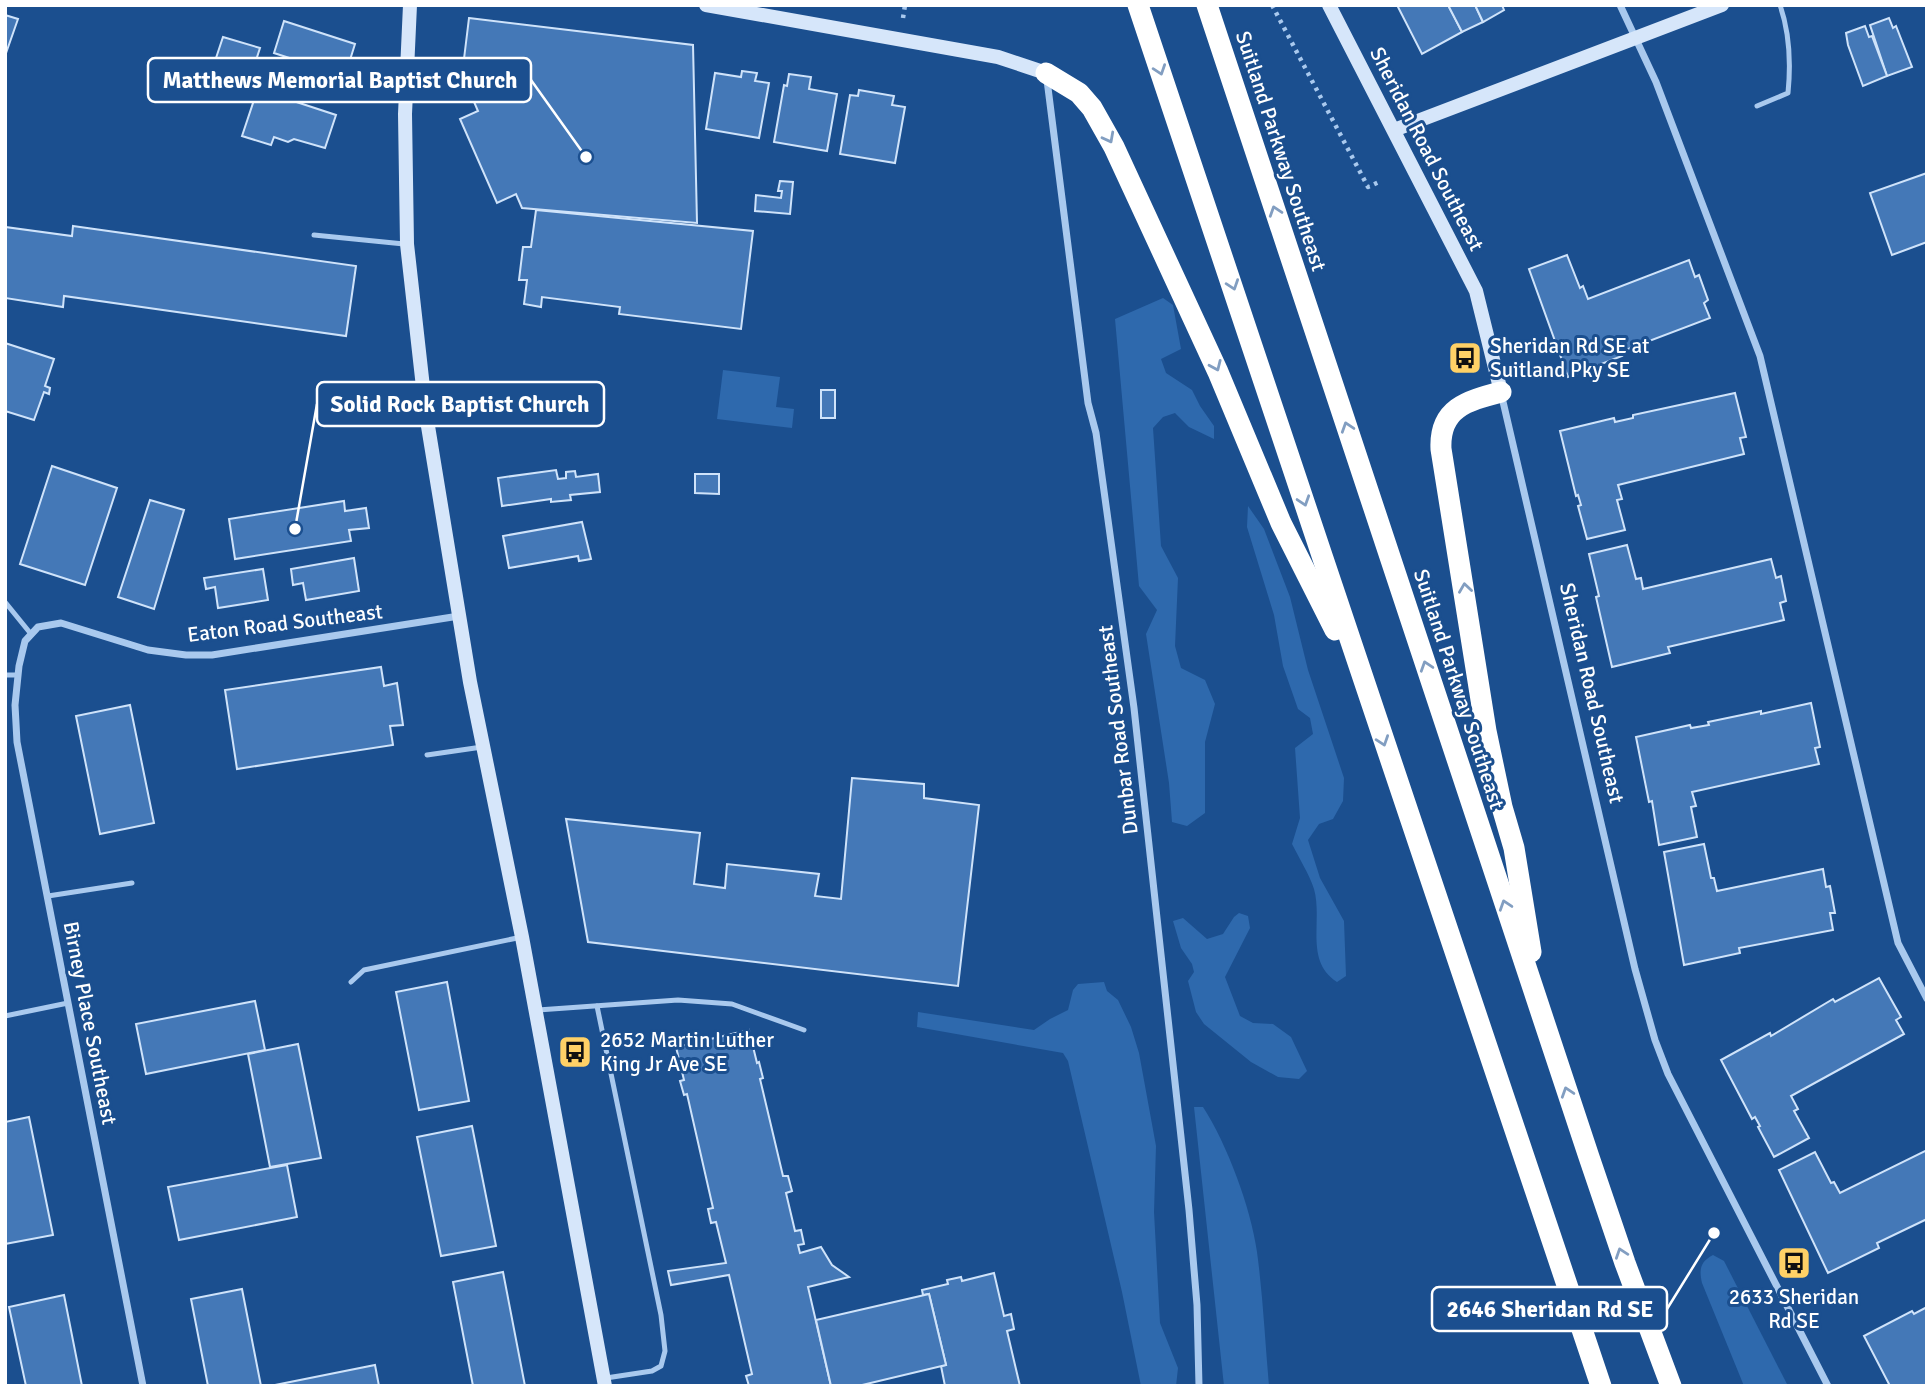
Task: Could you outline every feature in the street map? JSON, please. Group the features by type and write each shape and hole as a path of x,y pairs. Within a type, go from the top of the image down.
{"highway":[{"path":"1138,5 1267,386 1366,693 1601,1386"},
{"name":"Suitland Parkway Southeast","path":"1207,5 1542,1017 1625,1263 1671,1386"},
{"path":"1046,73 1079,93 1092,108 1114,147 1223,383 1281,523 1366,693"},
{"path":"1501,392 1466,403 1446,418 1442,428 1441,449 1486,731 1502,807 1514,848 1542,1017"}],"main road":[{"path":"410,5 405,114 407,244 426,414 482,747 522,937 604,1382"},
{"path":"706,5 998,57 1046,73"},
{"name":"Sheridan Road Southeast","path":"1329,5 1476,291 1501,392"},
{"path":"1394,130 1722,5"}],"street":[{"path":"1620,5 1656,82 1760,356 1898,943 1927,999"},
{"name":"Dunbar Road Southeast","path":"1046,73 1086,390 1096,433 1136,721 1191,1222 1198,1317 1199,1386"},
{"name":"Sheridan Road Southeast","path":"1501,392 1635,969 1655,1040 1684,1107 1828,1386"},
{"name":"Eaton Road Southeast","path":"31,634 38,627 61,623 159,652 212,655 458,616"},
{"name":"Birney Place Southeast","path":"31,634 25,640 17,675 17,742 143,1386"}],"lane":[{"path":"1757,106 1788,93 1790,71 1787,26 1780,5"},
{"path":"314,234 407,244"},
{"path":"5,602 31,634"},
{"path":"5,675 17,675"},
{"path":"427,755 482,747"},
{"path":"48,896 132,883"},
{"path":"351,982 363,970 522,937"},
{"path":"534,1010 678,1000 733,1004 804,1030"},
{"path":"5,1016 68,1003"},
{"path":"597,1006 661,1315 665,1351 661,1366 652,1371 604,1382"}],"path":[{"path":"1272,5 1368,187 1381,181"}],"shaded area":[{"path":"1163,298 1173,305 1181,349 1161,359 1166,373 1192,390 1214,426 1214,439 1189,427 1175,413 1163,417 1153,428 1161,546 1178,578 1175,646 1181,668 1205,680 1215,704 1205,742 1205,813 1187,826 1172,822 1169,783 1146,634 1157,610 1139,586 1115,319"},
{"path":"723,370 780,377 776,407 794,409 792,428 717,419"},
{"path":"1248,506 1264,529 1290,597 1308,670 1344,778 1343,801 1333,819 1319,824 1308,840 1320,878 1344,921 1346,976 1337,982 1321,963 1316,940 1314,889 1292,844 1300,818 1295,748 1313,734 1310,718 1298,709 1283,666 1274,615 1247,527"},
{"path":"1239,913 1248,916 1250,928 1225,977 1240,1016 1253,1023 1273,1024 1291,1037 1307,1071 1299,1079 1278,1077 1251,1062 1204,1024 1196,1012 1188,981 1194,972 1192,964 1181,948 1173,921 1183,918 1207,939 1223,934"},
{"path":"1104,982 1107,991 1118,1000 1131,1027 1139,1053 1156,1146 1154,1212 1160,1323 1178,1368 1176,1386 1141,1386 1068,1061 1063,1053 917,1027 918,1012 1034,1030 1068,1010 1073,990 1078,984"},
{"path":"1194,1107 1203,1107 1221,1139 1249,1216 1259,1269 1269,1386 1224,1386"},
{"path":"1713,1255 1724,1261 1788,1386 1744,1386 1702,1283 1702,1266 1705,1260"}],"building":[{"path":"1397,5 1448,5 1462,32 1422,54"},
{"path":"1448,5 1475,5 1483,22 1462,32"},
{"path":"1475,5 1502,5 1504,10 1483,22"},
{"path":"5,15 18,19 5,56"},
{"path":"469,18 693,45 697,223 522,208 516,194 497,203 460,119 478,111 471,95 482,82 463,67"},
{"path":"1889,18 1893,28 1896,26 1912,67 1887,76 1870,25"},
{"path":"284,21 355,44 345,76 274,53"},
{"path":"1865,26 1869,37 1872,36 1887,76 1863,86 1846,33"},
{"path":"223,37 260,48 250,79 213,67"},
{"path":"742,71 757,73 755,81 769,83 759,138 706,129 715,73 741,77"},
{"path":"789,74 811,77 809,89 837,94 827,151 774,142 784,85 787,86"},
{"path":"859,90 894,96 892,105 905,107 895,163 840,154 850,95 858,96"},
{"path":"257,91 336,115 325,148 294,139 288,142 274,137 271,145 242,136"},
{"path":"1927,173 1927,242 1892,255 1870,193"},
{"path":"780,181 793,182 790,214 755,211 756,195 781,198 782,191 778,191"},
{"path":"536,210 753,231 741,329 619,314 620,307 542,297 541,307 524,304 527,280 519,280 523,247 531,247"},
{"path":"73,226 356,266 346,336 64,296 63,307 5,298 5,227 72,236"},
{"path":"1567,255 1580,288 1583,286 1588,299 1689,260 1695,277 1699,275 1708,300 1704,303 1710,318 1620,352 1622,356 1568,377 1529,269"},
{"path":"5,343 54,359 45,386 50,388 49,394 44,392 34,420 5,411"},
{"path":"821,390 835,390 835,418 821,418"},
{"path":"1735,393 1746,437 1740,438 1744,454 1618,485 1622,499 1617,500 1625,530 1587,539 1578,506 1581,505 1578,495 1576,496 1560,431 1614,418 1615,422 1633,418 1633,415"},
{"path":"52,466 117,488 85,585 20,564"},
{"path":"556,470 558,479 566,478 566,472 575,471 576,477 598,474 600,492 570,495 571,500 551,502 551,499 502,506 498,478"},
{"path":"695,474 719,474 719,494 695,493"},
{"path":"150,500 184,510 154,609 118,597"},
{"path":"344,501 345,511 366,508 369,528 349,530 351,541 235,559 229,519"},
{"path":"582,522 591,559 579,561 578,556 509,568 503,536"},
{"path":"1627,545 1636,579 1641,578 1643,589 1771,559 1776,578 1781,576 1786,601 1780,603 1784,620 1668,647 1670,653 1612,667 1589,554"},
{"path":"354,558 359,591 306,600 303,583 293,585 291,569"},
{"path":"263,569 268,600 218,608 215,587 206,589 204,578"},
{"path":"381,667 384,686 397,683 403,725 390,726 393,745 237,769 225,690"},
{"path":"1811,703 1820,747 1815,748 1819,764 1692,792 1696,806 1691,807 1697,837 1659,845 1652,801 1649,802 1636,737 1690,725 1691,728 1709,725 1708,722"},
{"path":"130,705 154,823 100,834 76,716"},
{"path":"852,778 924,784 924,798 979,805 958,986 588,942 566,819 700,833 694,884 725,888 727,864 819,874 815,896 841,899"},
{"path":"1704,844 1711,878 1714,878 1717,891 1823,869 1826,887 1830,886 1835,913 1830,913 1833,930 1739,948 1740,953 1684,965 1664,852"},
{"path":"1879,978 1901,1017 1896,1020 1904,1034 1791,1096 1798,1109 1794,1111 1809,1138 1774,1157 1758,1127 1760,1126 1755,1117 1752,1119 1721,1060 1770,1033 1771,1036 1833,999 1835,1002"},
{"path":"447,982 469,1101 419,1110 396,992"},
{"path":"255,1001 265,1050 146,1074 136,1024"},
{"path":"749,1030 763,1078 760,1079 783,1176 788,1176 792,1191 786,1193 795,1231 801,1230 804,1244 798,1245 800,1253 821,1247 832,1265 849,1277 808,1287 831,1386 749,1386 746,1376 752,1374 729,1275 671,1285 668,1271 726,1263 716,1222 711,1223 708,1209 713,1208 687,1094 684,1095 680,1081 684,1080 676,1047"},
{"path":"298,1044 321,1158 270,1167 248,1054"},
{"path":"29,1117 53,1235 5,1244 5,1122"},
{"path":"472,1126 496,1246 441,1256 417,1137"},
{"path":"1927,1150 1927,1219 1877,1243 1879,1248 1828,1273 1779,1170 1815,1152 1831,1183 1834,1182 1840,1193"},
{"path":"287,1165 297,1217 179,1240 168,1187"},
{"path":"503,1272 525,1386 473,1386 453,1282"},
{"path":"994,1273 1004,1316 1011,1314 1014,1329 1007,1331 1020,1386 945,1386 941,1366 946,1365 929,1294 923,1295 922,1290 948,1284 947,1280 961,1277 962,1281"},
{"path":"242,1289 261,1386 208,1386 191,1299"},
{"path":"929,1294 946,1365 858,1386 831,1386 816,1320"},
{"path":"64,1295 82,1386 26,1386 9,1307"},
{"path":"1927,1307 1927,1386 1890,1386 1864,1336 1912,1311 1914,1314"},
{"path":"375,1365 379,1386 270,1386"}],"place":[{"name":"Matthews Memorial Baptist Church","path":"586,157"},
{"name":"Sheridan Rd SE at Suitland Pky SE","path":"1465,358"},
{"name":"Solid Rock Baptist Church","path":"295,529"},
{"name":"2652 Martin Luther King Jr Ave SE","path":"575,1052"},
{"name":"2646 Sheridan Rd SE","path":"1714,1233"},
{"name":"2633 Sheridan Rd SE","path":"1794,1263"}]}
